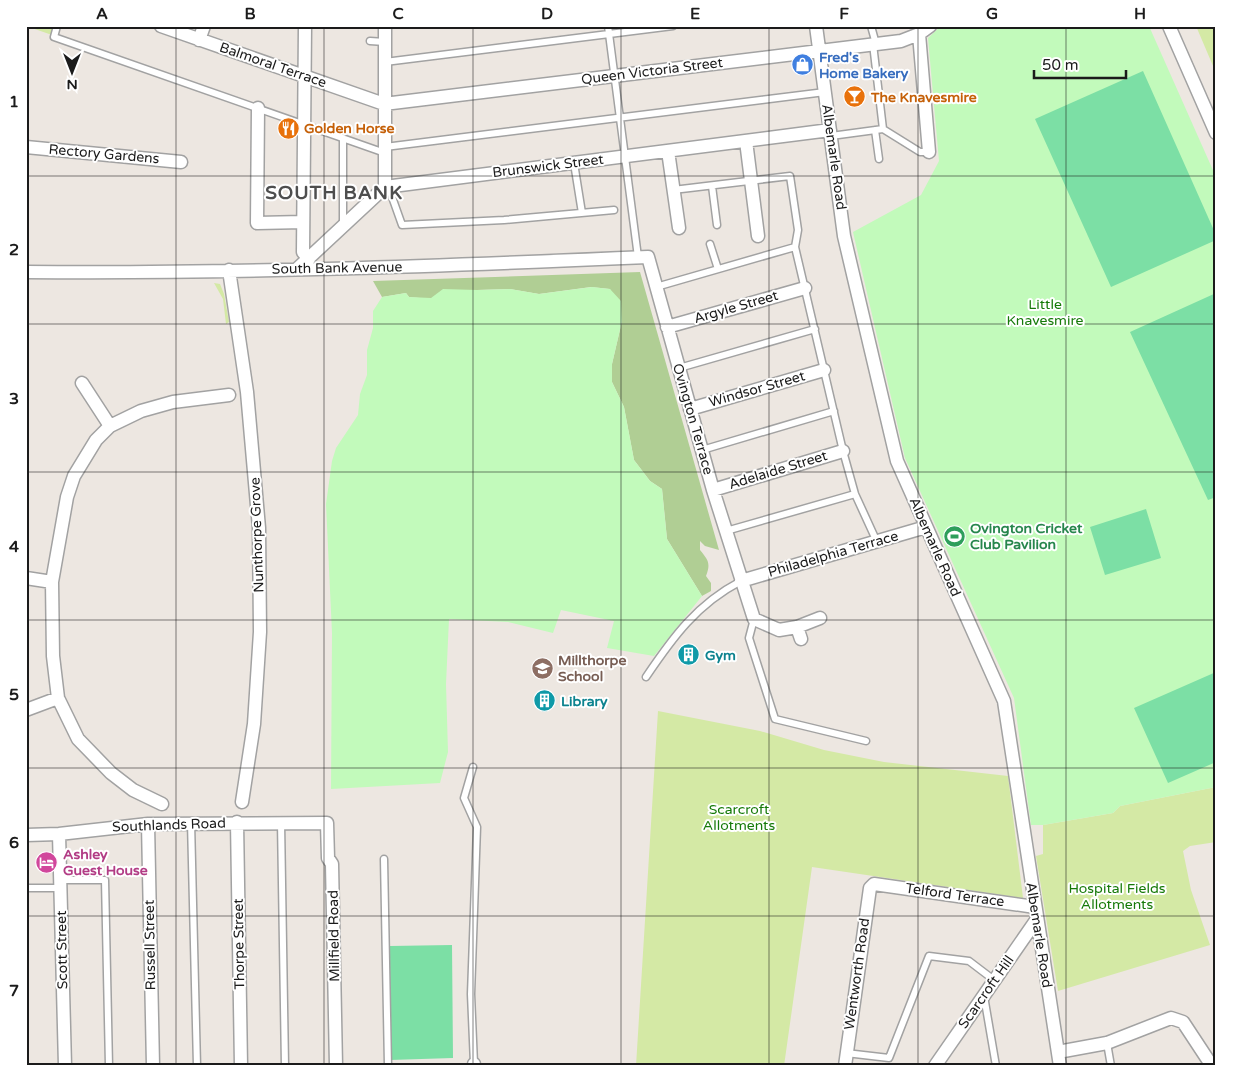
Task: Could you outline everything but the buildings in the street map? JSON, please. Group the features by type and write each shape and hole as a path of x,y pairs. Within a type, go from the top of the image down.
{"street":[{"name":"Balmoral Terrace","path":"161,26 384,104"},
{"path":"199,40 204,26"},
{"path":"297,269 385,187 385,26"},
{"name":"Albemarle Road","path":"816,26 844,236 897,461 1004,701 1060,1066"},
{"path":"1169,26 1216,133"},
{"path":"304,27 303,252 309,259"},
{"path":"925,29 929,152"},
{"name":"Queen Victoria Street","path":"384,104 901,41 925,29"},
{"path":"258,108 257,223 303,222"},
{"name":"Brunswick Street","path":"385,187 746,141 830,133"},
{"path":"746,141 758,236"},
{"name":"Rectory Gardens","path":"26,147 181,162"},
{"path":"668,151 679,228"},
{"name":"South Bank Avenue","path":"26,272 297,269 540,263 643,257"},
{"name":"Ovington Terrace","path":"643,257 656,287 713,490 754,619"},
{"name":"Nunthorpe Grove","path":"229,270 247,392 259,528 260,632 254,724 242,802"},
{"name":"Argyle Street","path":"667,327 805,288"},
{"name":"Windsor Street","path":"690,409 824,370"},
{"path":"82,383 110,426"},
{"path":"162,804 133,790 111,773 78,739 58,698 52,656 52,582 66,497 74,476 96,440 110,426 141,411 173,402 229,395"},
{"name":"Adelaide Street","path":"713,490 843,451"},
{"name":"Philadelphia Terrace","path":"741,581 926,527"},
{"path":"26,578 52,582"},
{"path":"754,619 778,630 799,633 820,618"},
{"path":"26,710 58,698"},
{"name":"Southlands Road","path":"26,835 59,834 148,824 191,822 313,822"},
{"name":"Thorpe Street","path":"237,822 241,1066"},
{"name":"Millfield Road","path":"313,822 327,823 328,858 332,864 336,1066"},
{"name":"Russell Street","path":"148,824 153,1066"},
{"name":"Scott Street","path":"59,834 65,1066"},
{"name":"Telford Terrace","path":"874,884 1036,913"},
{"name":"Wentworth Road","path":"846,1059 870,888 874,884"},
{"name":"Scarcroft Hill","path":"935,1066 994,980 1036,913"},
{"path":"1058,1052 1107,1043 1171,1018 1183,1022 1212,1066"}],"lane":[{"path":"58,26 54,37 343,138 385,150 621,117 825,92"},
{"path":"385,62 609,30 673,26"},
{"path":"871,26 875,44 883,128"},
{"path":"609,30 614,76 643,257"},
{"path":"370,41 385,42"},
{"path":"830,133 883,128 920,152 929,152"},
{"path":"875,130 879,159"},
{"path":"343,138 343,226"},
{"path":"574,163 582,213"},
{"path":"673,190 790,176 798,230 795,247 843,451 855,494 877,542"},
{"path":"712,186 717,225"},
{"path":"385,187 391,194 402,225 504,220 614,210"},
{"path":"710,244 718,269"},
{"path":"656,287 795,247"},
{"path":"679,368 815,329"},
{"path":"702,450 834,412"},
{"path":"726,532 855,494"},
{"path":"646,677 684,624 707,603 741,581"},
{"path":"754,619 749,638 775,719 866,741"},
{"path":"473,767 464,798 477,827 471,994 474,1065"},
{"path":"191,822 197,1066"},
{"path":"281,822 285,1066"},
{"path":"384,860 388,1066"},
{"path":"26,888 105,880 109,1066"},
{"path":"846,1059 889,1058 929,956 969,962 994,980"},
{"path":"984,995 996,1066"},
{"path":"1107,1043 1111,1066"}],"green space":[{"path":"26,26 55,26 52,35"},
{"name":"Little Knavesmire","path":"941,26 1149,26 1216,177 1216,787 1120,806 1113,813 1043,825 1031,825 1014,698 905,458 853,232 921,195 939,161 928,38"},
{"path":"1196,26 1216,26 1216,73"},
{"path":"1143,71 1216,235 1216,240 1111,287 1035,119"},
{"path":"640,272 719,550 705,546 700,541 700,550 707,559 708,568 706,576 711,583 711,591 702,596 667,539 662,489 650,481 634,460 624,407 612,382 612,364 622,321 610,289 591,287 539,294 510,289 477,290 431,299 409,297 406,293 382,297 373,281"},
{"path":"214,283 220,284 224,294 229,322 226,324 223,299"},
{"path":"592,287 610,289 621,301 622,321 612,364 612,382 624,407 634,460 650,481 662,489 667,539 702,596 654,656 607,648 614,621 561,610 553,633 508,622 449,619 446,684 448,752 440,783 331,789 332,633 326,504 332,461 336,448 358,415 360,394 367,375 367,350 373,328 373,311 382,297 406,293 409,297 431,298 443,289 510,289 539,294"},
{"path":"1216,293 1216,497 1208,500 1130,332"},
{"path":"1146,509 1161,558 1105,575 1090,527"},
{"path":"1216,672 1216,762 1168,783 1134,708"},
{"name":"Scarcroft Allotments","path":"658,711 760,731 824,750 884,762 1008,776 1023,898 812,867 784,1066 636,1066"},
{"name":"Hospital Fields Allotments","path":"1216,787 1216,842 1190,846 1183,851 1191,890 1210,945 1058,991 1036,856 1043,854 1043,825 1113,813 1120,806"},
{"path":"452,945 453,1058 390,1060 390,946"}],"place":[{"name":"Fred's Home Bakery","path":"803,65"},
{"name":"The Knavesmire","path":"855,97"},
{"name":"Golden Horse","path":"288,128"},
{"name":"Ovington Cricket Club Pavilion","path":"954,536"},
{"name":"Gym","path":"689,655"},
{"name":"Millthorpe School","path":"542,668"},
{"name":"Library","path":"545,701"},
{"name":"Ashley Guest House","path":"47,862"}],"district":[{"name":"SOUTH BANK","path":"334,193"}]}
